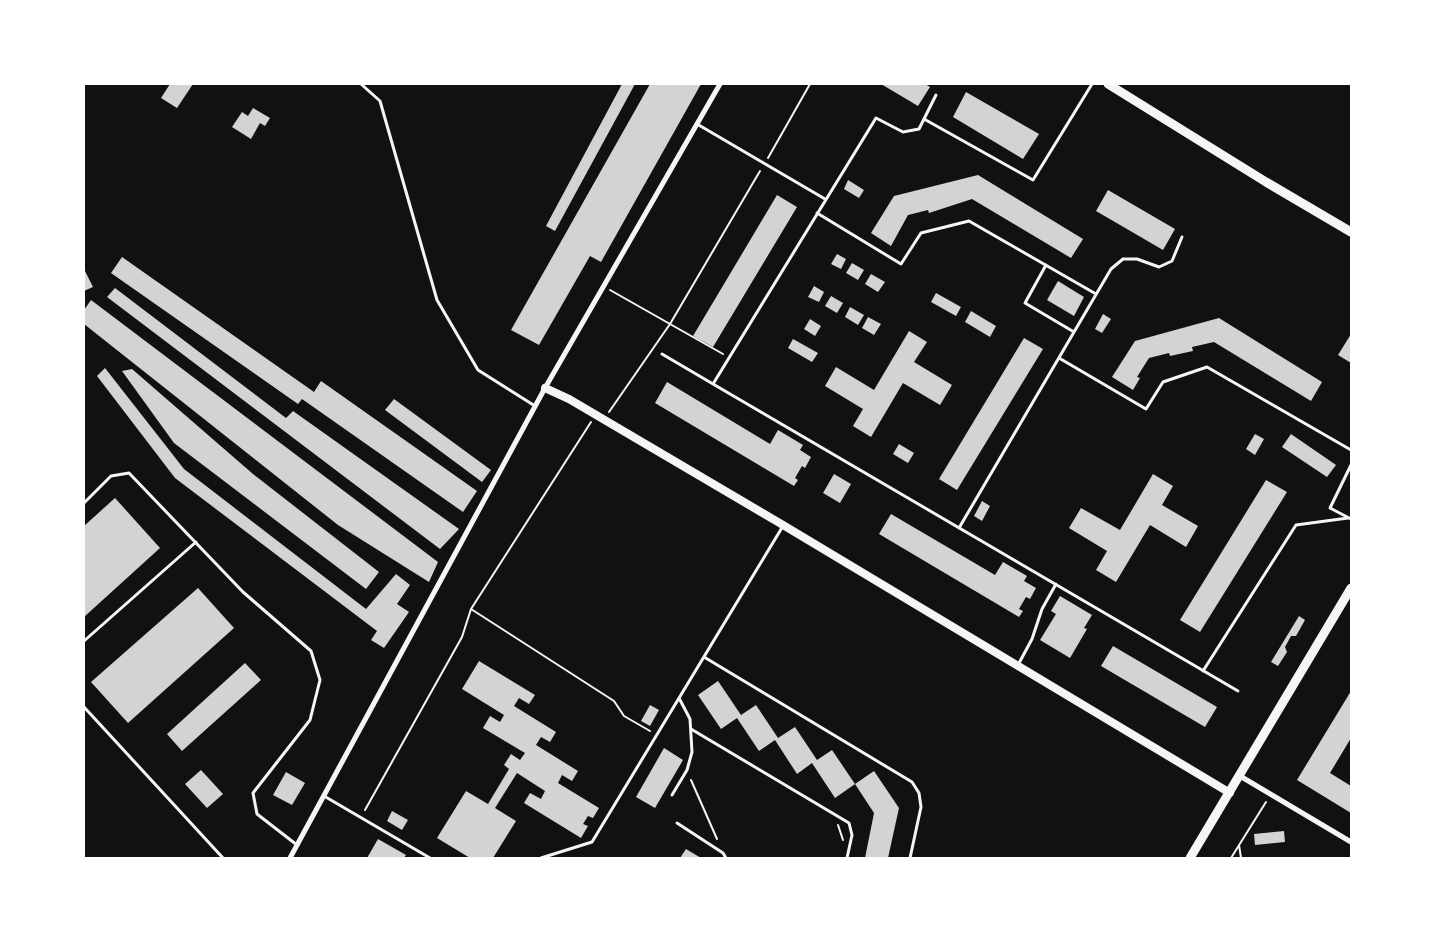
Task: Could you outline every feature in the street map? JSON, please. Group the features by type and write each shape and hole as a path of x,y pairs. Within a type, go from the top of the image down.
{"main road":[{"path":"1108,84 1266,182 1351,232"},
{"path":"1190,858 1348,602 1351,588"}],"street":[{"path":"290,858 545,388 720,84"},
{"path":"545,388 596,415 1230,792"},
{"path":"1240,776 1351,842"}],"lane":[{"path":"361,84 380,101 437,300 478,370 535,406"},
{"path":"924,119 1032,180 1092,84"},
{"path":"713,384 876,118 903,132 919,129 936,95"},
{"path":"697,124 825,199"},
{"path":"817,213 902,264 921,233 969,221 1096,294"},
{"path":"959,528 1111,268 1123,259 1137,259 1159,267 1172,261 1182,238"},
{"path":"1046,265 1025,303 1074,332"},
{"path":"662,354 1238,691"},
{"path":"1059,358 1146,409 1163,382 1207,367 1351,450"},
{"path":"1350,519 1330,508 1351,465"},
{"path":"84,503 111,476 130,473 243,592 311,651 320,680 310,720 253,793 258,814 297,845"},
{"path":"1203,671 1296,525 1350,519"},
{"path":"541,858 592,842 784,526"},
{"path":"84,641 196,542"},
{"path":"1017,666 1032,639 1042,609 1056,584"},
{"path":"704,657 912,782 919,793 921,807 910,858"},
{"path":"672,795 687,770 692,752 689,714 679,698"},
{"path":"84,707 223,858"},
{"path":"691,729 838,815 851,826 852,835 847,858"},
{"path":"324,796 430,858"},
{"path":"677,823 723,853 726,858"}],"path":[{"path":"608,413 670,324 810,84"},
{"path":"604,286 729,357"},
{"path":"361,817 462,637 471,609 596,415"},
{"path":"471,609 614,701 624,716 656,735"},
{"path":"687,770 723,853"},
{"path":"1231,858 1271,794"},
{"path":"838,815 840,832 849,849"},
{"path":"1239,845 1241,858"}],"building":[{"path":"170,84 193,84 177,108 161,98"},
{"path":"622,84 635,84 555,231 546,226"},
{"path":"650,84 701,84 601,262 590,256 539,345 511,330"},
{"path":"881,84 925,84 930,87 918,106"},
{"path":"966,92 1039,134 1023,159 953,117"},
{"path":"253,108 270,118 265,126 260,123 251,139 232,127 242,112 248,116"},
{"path":"978,175 1083,239 1071,258 972,199 929,213 928,210 908,215 891,246 871,233 894,196"},
{"path":"848,180 864,190 859,198 844,189"},
{"path":"1108,190 1175,229 1163,250 1096,211"},
{"path":"777,195 797,207 713,347 693,336"},
{"path":"837,254 846,259 841,269 831,264"},
{"path":"122,257 314,392 321,381 477,491 463,512 302,399 298,404 111,273"},
{"path":"852,263 864,270 858,280 846,273"},
{"path":"84,269 93,287 84,291"},
{"path":"871,274 885,282 878,292 865,284"},
{"path":"1058,281 1084,297 1074,316 1047,300"},
{"path":"814,286 824,292 819,302 808,297"},
{"path":"115,288 286,418 293,411 459,529 440,549 107,297"},
{"path":"936,293 961,307 956,316 931,302"},
{"path":"831,296 843,303 837,313 825,306"},
{"path":"91,300 438,562 429,582 338,525 84,324 84,310"},
{"path":"850,307 864,315 858,325 845,317"},
{"path":"971,311 996,326 990,337 965,322"},
{"path":"1103,314 1111,319 1102,333 1095,329"},
{"path":"868,317 881,324 874,335 862,328"},
{"path":"1219,318 1322,382 1311,401 1214,342 1192,347 1193,351 1170,356 1169,353 1149,358 1137,377 1140,378 1133,390 1112,377 1135,341"},
{"path":"810,319 821,326 815,336 804,329"},
{"path":"909,331 927,342 914,362 952,385 940,405 903,383 871,437 853,426 863,409 825,386 836,367 874,390"},
{"path":"1351,334 1351,363 1338,355"},
{"path":"1024,338 1043,349 957,490 939,479"},
{"path":"793,339 818,353 812,362 788,348"},
{"path":"105,368 184,469 366,609 396,574 410,585 397,604 409,612 384,648 371,640 377,631 175,478 97,376"},
{"path":"132,369 253,474 379,572 366,589 174,443 122,371"},
{"path":"667,382 770,444 778,430 803,445 800,450 811,457 805,468 802,466 795,478 798,480 794,486 655,403"},
{"path":"394,399 491,470 482,482 385,410"},
{"path":"1255,434 1264,439 1255,455 1246,449"},
{"path":"1291,434 1336,465 1327,477 1282,447"},
{"path":"899,444 914,453 908,463 893,454"},
{"path":"834,474 851,484 840,503 823,493"},
{"path":"1153,474 1173,486 1162,505 1198,526 1186,547 1150,525 1116,582 1096,570 1107,551 1069,528 1081,508 1120,530"},
{"path":"1266,480 1287,492 1200,632 1180,620"},
{"path":"115,498 160,548 84,617 84,526"},
{"path":"982,501 990,506 982,521 974,516"},
{"path":"891,514 995,575 1003,562 1027,576 1024,581 1036,588 1030,599 1026,597 1019,609 1023,611 1019,617 879,534"},
{"path":"198,588 234,628 128,723 91,682"},
{"path":"1060,596 1092,615 1084,628 1087,629 1070,658 1040,640 1056,614 1051,611"},
{"path":"1299,616 1305,620 1296,636 1291,636 1285,647 1287,652 1278,666 1271,662"},
{"path":"1113,646 1217,707 1205,727 1101,666"},
{"path":"479,661 535,695 529,704 519,698 514,706 556,732 550,742 541,737 536,745 578,771 572,781 562,775 558,783 599,808 593,818 588,816 583,824 588,826 581,838 524,803 530,793 541,799 545,791 517,773 495,808 516,821 493,858 470,858 437,838 466,791 488,804 509,769 504,765 511,754 520,760 525,753 483,728 490,716 500,722 504,715 462,689"},
{"path":"245,663 261,680 182,751 167,734"},
{"path":"718,681 741,715 756,705 778,738 795,727 817,760 832,750 855,784 835,798 812,763 797,774 775,740 759,751 737,718 721,729 698,695"},
{"path":"1351,691 1351,738 1330,773 1351,786 1351,813 1297,780"},
{"path":"650,705 659,710 650,726 641,721"},
{"path":"664,748 683,760 655,808 636,797"},
{"path":"201,770 223,794 207,808 185,784"},
{"path":"874,771 899,808 888,858 865,858 874,813 855,784"},
{"path":"286,772 305,783 292,805 273,795"},
{"path":"392,811 408,820 402,830 387,821"},
{"path":"1284,831 1285,842 1255,845 1254,834"},
{"path":"378,839 406,855 404,858 367,858"},
{"path":"686,849 701,858 680,858"}]}
